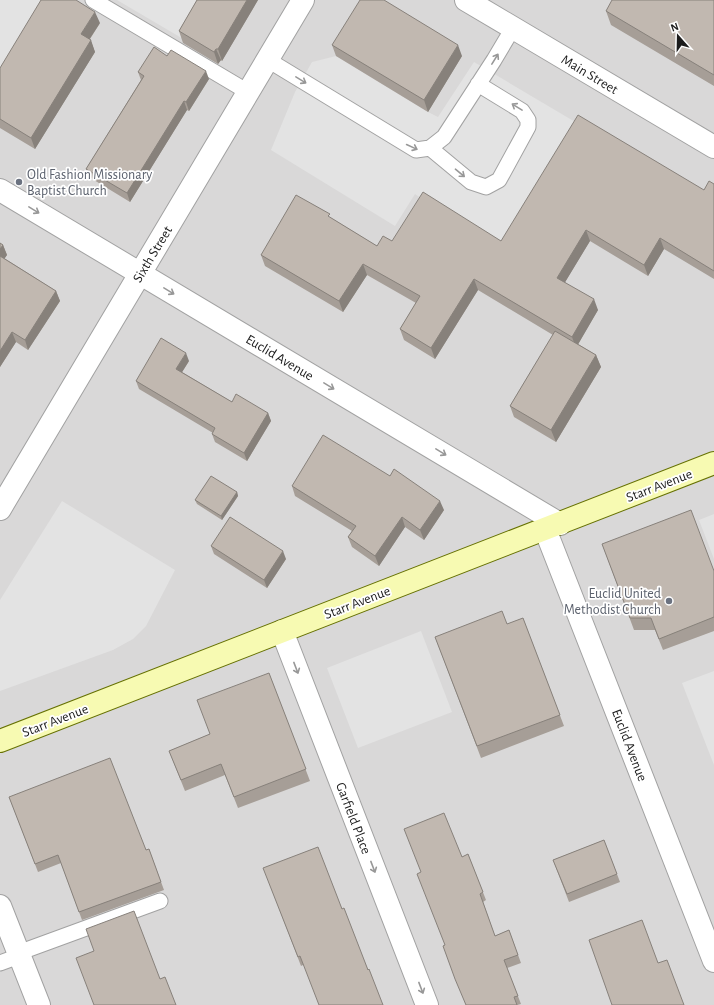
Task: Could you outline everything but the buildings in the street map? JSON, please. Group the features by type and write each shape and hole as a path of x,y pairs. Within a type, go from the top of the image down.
{"main road":[{"name":"Starr Avenue","path":"0,741 714,464"}],"street":[{"name":"Sixth Street","path":"0,509 303,0"},
{"name":"Main Street","path":"466,0 714,147"},
{"name":"Euclid Avenue","path":"0,190 140,273 552,526 714,961"},
{"name":"Garfield Place","path":"282,632 427,1005"},
{"path":"0,906 13,957 39,1005"}],"lane":[{"path":"92,0 111,5 248,92"},
{"path":"268,60 416,150 430,148 444,137 513,28"},
{"path":"430,148 470,182 486,187 499,180 528,127 528,120 522,110 478,84"},
{"path":"13,957 160,901"}],"shaded area":[{"path":"0,0 714,0 714,1005 0,1005"},
{"path":"0,0 53,0 0,86"},
{"path":"117,0 208,0 185,40"},
{"path":"336,56 438,117 474,62 582,126 504,254 415,194 395,226 271,150 295,92 312,62"},
{"path":"62,501 175,570 146,626 133,639 113,650 0,691 0,600"},
{"path":"714,514 714,559 699,520"},
{"path":"421,631 452,712 358,748 327,668"},
{"path":"714,671 714,765 682,683"}],"place":[{"name":"Old Fashion Missionary Baptist Church","path":"19,182"},
{"name":"Euclid United Methodist Church","path":"669,601"}]}
